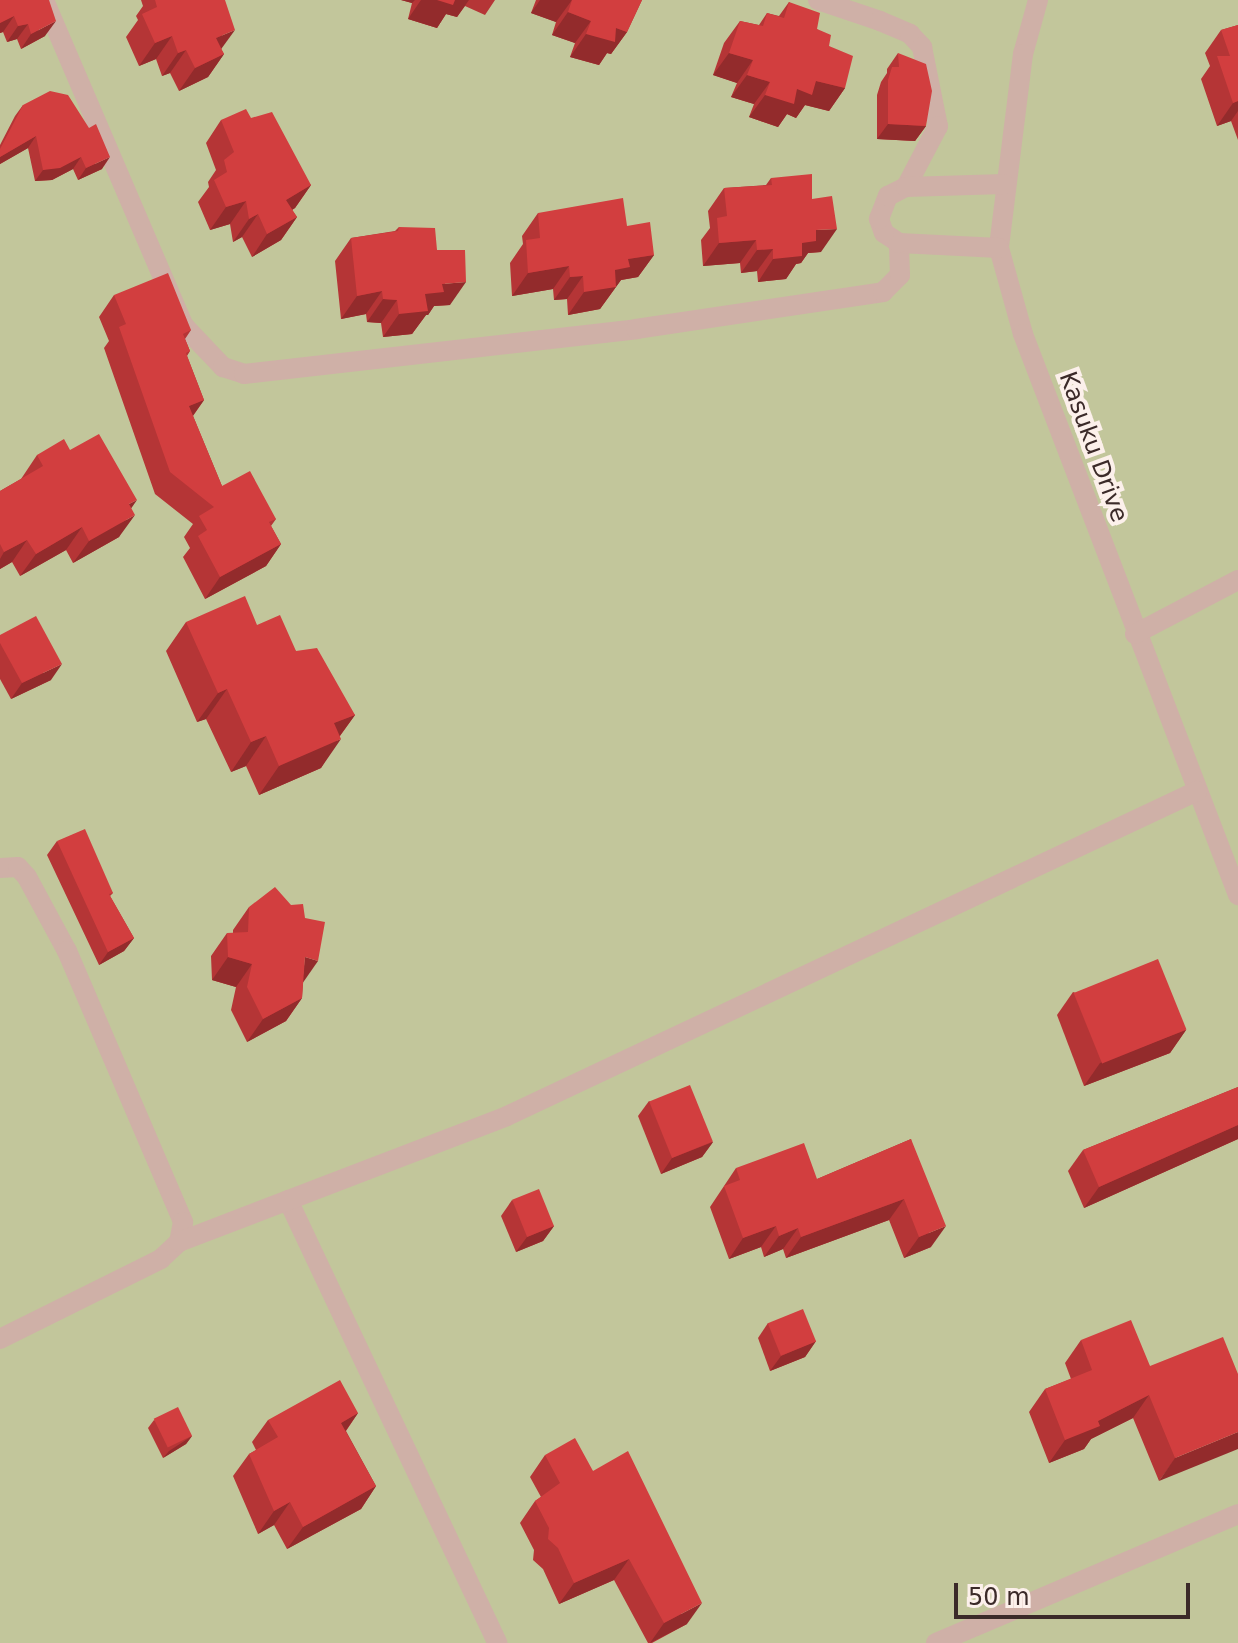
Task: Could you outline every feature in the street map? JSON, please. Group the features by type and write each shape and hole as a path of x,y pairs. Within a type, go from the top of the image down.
{"street":[{"path":"44,0 184,326 223,367 244,374 636,329 883,292 900,275 899,243"},
{"path":"818,0 910,34 922,47 938,126 906,187 880,206 884,233 899,243 999,248"},
{"name":"Kasuku Drive","path":"1038,0 1023,54 1004,184 999,248 1023,334 1135,634 1238,895"},
{"path":"906,187 1004,184"},
{"path":"1135,634 1238,580"},
{"path":"0,1339 161,1259 179,1242 507,1116 1197,791"},
{"path":"0,868 18,867 27,877 67,951 183,1222 179,1242"},
{"path":"288,1200 497,1643"},
{"path":"936,1643 1238,1514"}],"green space":[{"path":"0,0 1238,0 1238,1643 0,1643"}],"building":[{"path":"0,0 49,0 56,21 31,34 28,24 18,26 14,16 0,23"},
{"path":"155,0 225,0 235,30 216,38 224,54 195,68 186,50 178,53 172,36 155,43 142,14 157,7"},
{"path":"437,0 455,0 453,5"},
{"path":"572,0 642,0 627,32 616,28 615,42 586,34 591,21 568,12"},
{"path":"789,2 820,13 817,29 831,35 829,46 853,56 845,88 816,81 812,95 797,89 794,104 765,95 770,82 747,75 753,60 729,53 740,21 763,26 767,13 784,18"},
{"path":"1238,25 1238,101 1233,103 1217,56 1230,56 1221,30"},
{"path":"898,53 926,64 932,91 926,126 888,124 888,80 892,67 899,67"},
{"path":"50,91 68,95 89,128 96,124 110,157 86,168 81,157 60,168 43,170 36,136 0,157 0,149 23,105"},
{"path":"246,109 251,118 272,112 311,185 286,200 297,217 267,234 258,214 249,219 246,201 226,207 214,180 227,172 224,160 234,152 221,120"},
{"path":"812,174 812,199 832,196 837,229 816,230 816,241 802,243 802,256 773,259 773,249 757,250 756,240 719,243 717,218 727,216 724,188 772,185 771,178"},
{"path":"623,198 627,226 650,222 654,255 628,259 630,267 615,270 616,287 584,292 583,276 570,277 569,266 528,273 526,240 540,238 538,213"},
{"path":"399,227 435,228 437,250 465,250 466,282 442,284 444,292 425,294 428,311 399,314 397,300 383,299 382,291 357,296 351,238 398,231"},
{"path":"168,273 191,330 183,334 190,351 186,353 204,400 189,406 222,486 250,471 276,519 269,522 281,544 220,577 198,536 207,530 199,516 214,507 170,472 119,327 126,324 114,295"},
{"path":"99,434 137,500 129,504 135,515 89,541 82,527 36,554 27,540 4,552 0,544 0,491 43,466 37,455 64,439 70,450"},
{"path":"245,596 257,625 280,615 296,651 317,648 355,715 334,723 341,739 279,766 266,736 251,742 227,689 218,693 186,622"},
{"path":"36,616 62,664 22,683 0,643 0,635"},
{"path":"85,829 113,893 109,894 134,938 108,952 57,841"},
{"path":"275,887 291,905 303,904 305,918 325,922 318,961 305,957 302,998 263,1019 247,987 252,964 228,957 227,933 248,932 249,907"},
{"path":"1158,959 1186,1029 1102,1064 1074,993"},
{"path":"690,1085 713,1142 672,1158 649,1101"},
{"path":"1238,1087 1238,1125 1099,1187 1083,1150"},
{"path":"911,1139 946,1226 919,1237 904,1199 801,1237 798,1228 779,1236 776,1226 743,1238 724,1186 740,1180 736,1168 804,1143 817,1179"},
{"path":"539,1189 554,1226 527,1237 512,1200"},
{"path":"803,1309 816,1341 781,1356 768,1323"},
{"path":"1131,1320 1150,1366 1223,1337 1238,1374 1238,1432 1175,1458 1149,1395 1098,1421 1100,1426 1065,1440 1045,1389 1092,1370 1081,1340"},
{"path":"340,1380 358,1413 341,1423 376,1486 303,1527 290,1502 274,1511 249,1454 278,1437 268,1420"},
{"path":"178,1407 192,1436 168,1448 154,1419"},
{"path":"575,1438 593,1471 628,1451 702,1603 664,1623 629,1559 574,1583 558,1548 548,1539 549,1528 535,1501 560,1483 545,1455"}]}
